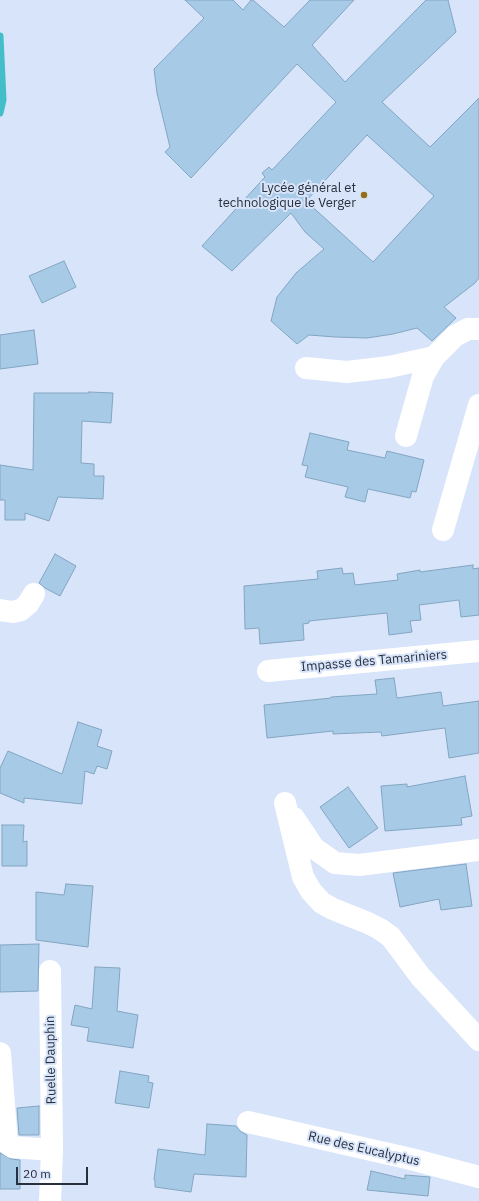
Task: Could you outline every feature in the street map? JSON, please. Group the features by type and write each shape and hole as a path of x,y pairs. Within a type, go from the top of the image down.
{"street":[{"path":"406,436 423,376 434,357 456,336 468,330 479,329"},
{"path":"306,368 347,372 389,367 434,357"},
{"path":"443,530 479,405"},
{"path":"0,610 13,612 21,610 28,604 34,594"},
{"name":"Impasse des Tamariniers","path":"268,671 479,651"},
{"path":"479,850 359,864 335,863 314,848 296,823 285,803 303,877 311,891 322,903 368,923 391,937 420,976 479,1040"},
{"name":"Ruelle Dauphin","path":"50,970 52,1150 50,1201"},
{"path":"0,1053 7,1142 12,1147 52,1150"},
{"name":"Rue des Eucalyptus","path":"248,1122 411,1159 479,1177"}],"building":[{"path":"185,0 233,0 243,10 251,0 253,0 284,27 310,0 354,0 312,45 345,82 426,0 448,0 456,32 382,102 430,147 479,98 479,278 475,283 444,307 456,318 432,341 417,328 367,338 309,335 297,344 271,321 277,297 296,273 324,249 305,232 291,213 232,271 202,246 265,177 262,173 269,167 272,170 336,102 297,64 191,178 165,152 170,147 157,93 154,69 204,18","holes":["367,135 434,196 373,262 306,201"]},
{"path":"64,261 76,287 42,303 29,276"},
{"path":"34,330 38,364 0,369 0,335"},
{"path":"34,393 113,393 111,423 82,421 81,463 94,464 94,476 104,476 103,499 58,497 49,521 25,513 25,520 5,520 5,500 0,500 0,465 33,470"},
{"path":"310,433 349,442 347,450 385,458 387,451 424,460 416,492 412,491 410,498 368,489 365,502 345,497 348,487 305,477 308,466 302,465"},
{"path":"55,554 76,566 60,596 39,583"},
{"path":"473,565 473,569 479,568 479,615 461,617 459,600 419,605 421,620 410,621 412,632 389,635 387,613 309,621 309,623 303,624 304,640 260,644 259,628 245,629 244,586 318,579 317,571 342,568 343,574 353,573 355,585 398,580 397,574 420,570 420,572"},
{"path":"394,678 397,698 441,692 443,706 479,701 479,753 449,758 445,728 382,736 381,732 333,734 333,731 267,738 264,705 331,697 377,694 375,680"},
{"path":"78,722 102,730 97,746 112,751 107,769 97,766 94,774 85,771 82,804 24,798 24,803 0,793 0,768 8,751 62,774"},
{"path":"465,776 472,816 461,818 462,825 385,831 381,786 407,784 407,787"},
{"path":"348,787 378,828 349,848 320,807"},
{"path":"2,825 24,825 23,842 27,841 27,866 2,866"},
{"path":"466,864 472,906 441,910 439,899 400,907 393,873"},
{"path":"66,884 93,886 88,947 36,940 36,892 64,895"},
{"path":"39,944 38,991 0,992 0,945"},
{"path":"95,967 120,968 117,1011 138,1015 133,1048 87,1041 89,1028 71,1025 75,1005 92,1009"},
{"path":"120,1071 149,1076 148,1082 153,1083 149,1108 115,1103"},
{"path":"39,1106 39,1135 19,1135 17,1108"},
{"path":"207,1124 236,1126 240,1131 247,1135 246,1177 194,1174 191,1192 155,1187 154,1180 158,1149 205,1155"},
{"path":"0,1153 11,1159 20,1160 20,1189 0,1189"},
{"path":"371,1171 405,1179 405,1175 430,1177 428,1196 367,1190"}],"waterway":[{"path":"0,36 3,100 0,113"}],"place":[{"name":"Lycée général et technologique le Verger","path":"364,195"}]}
